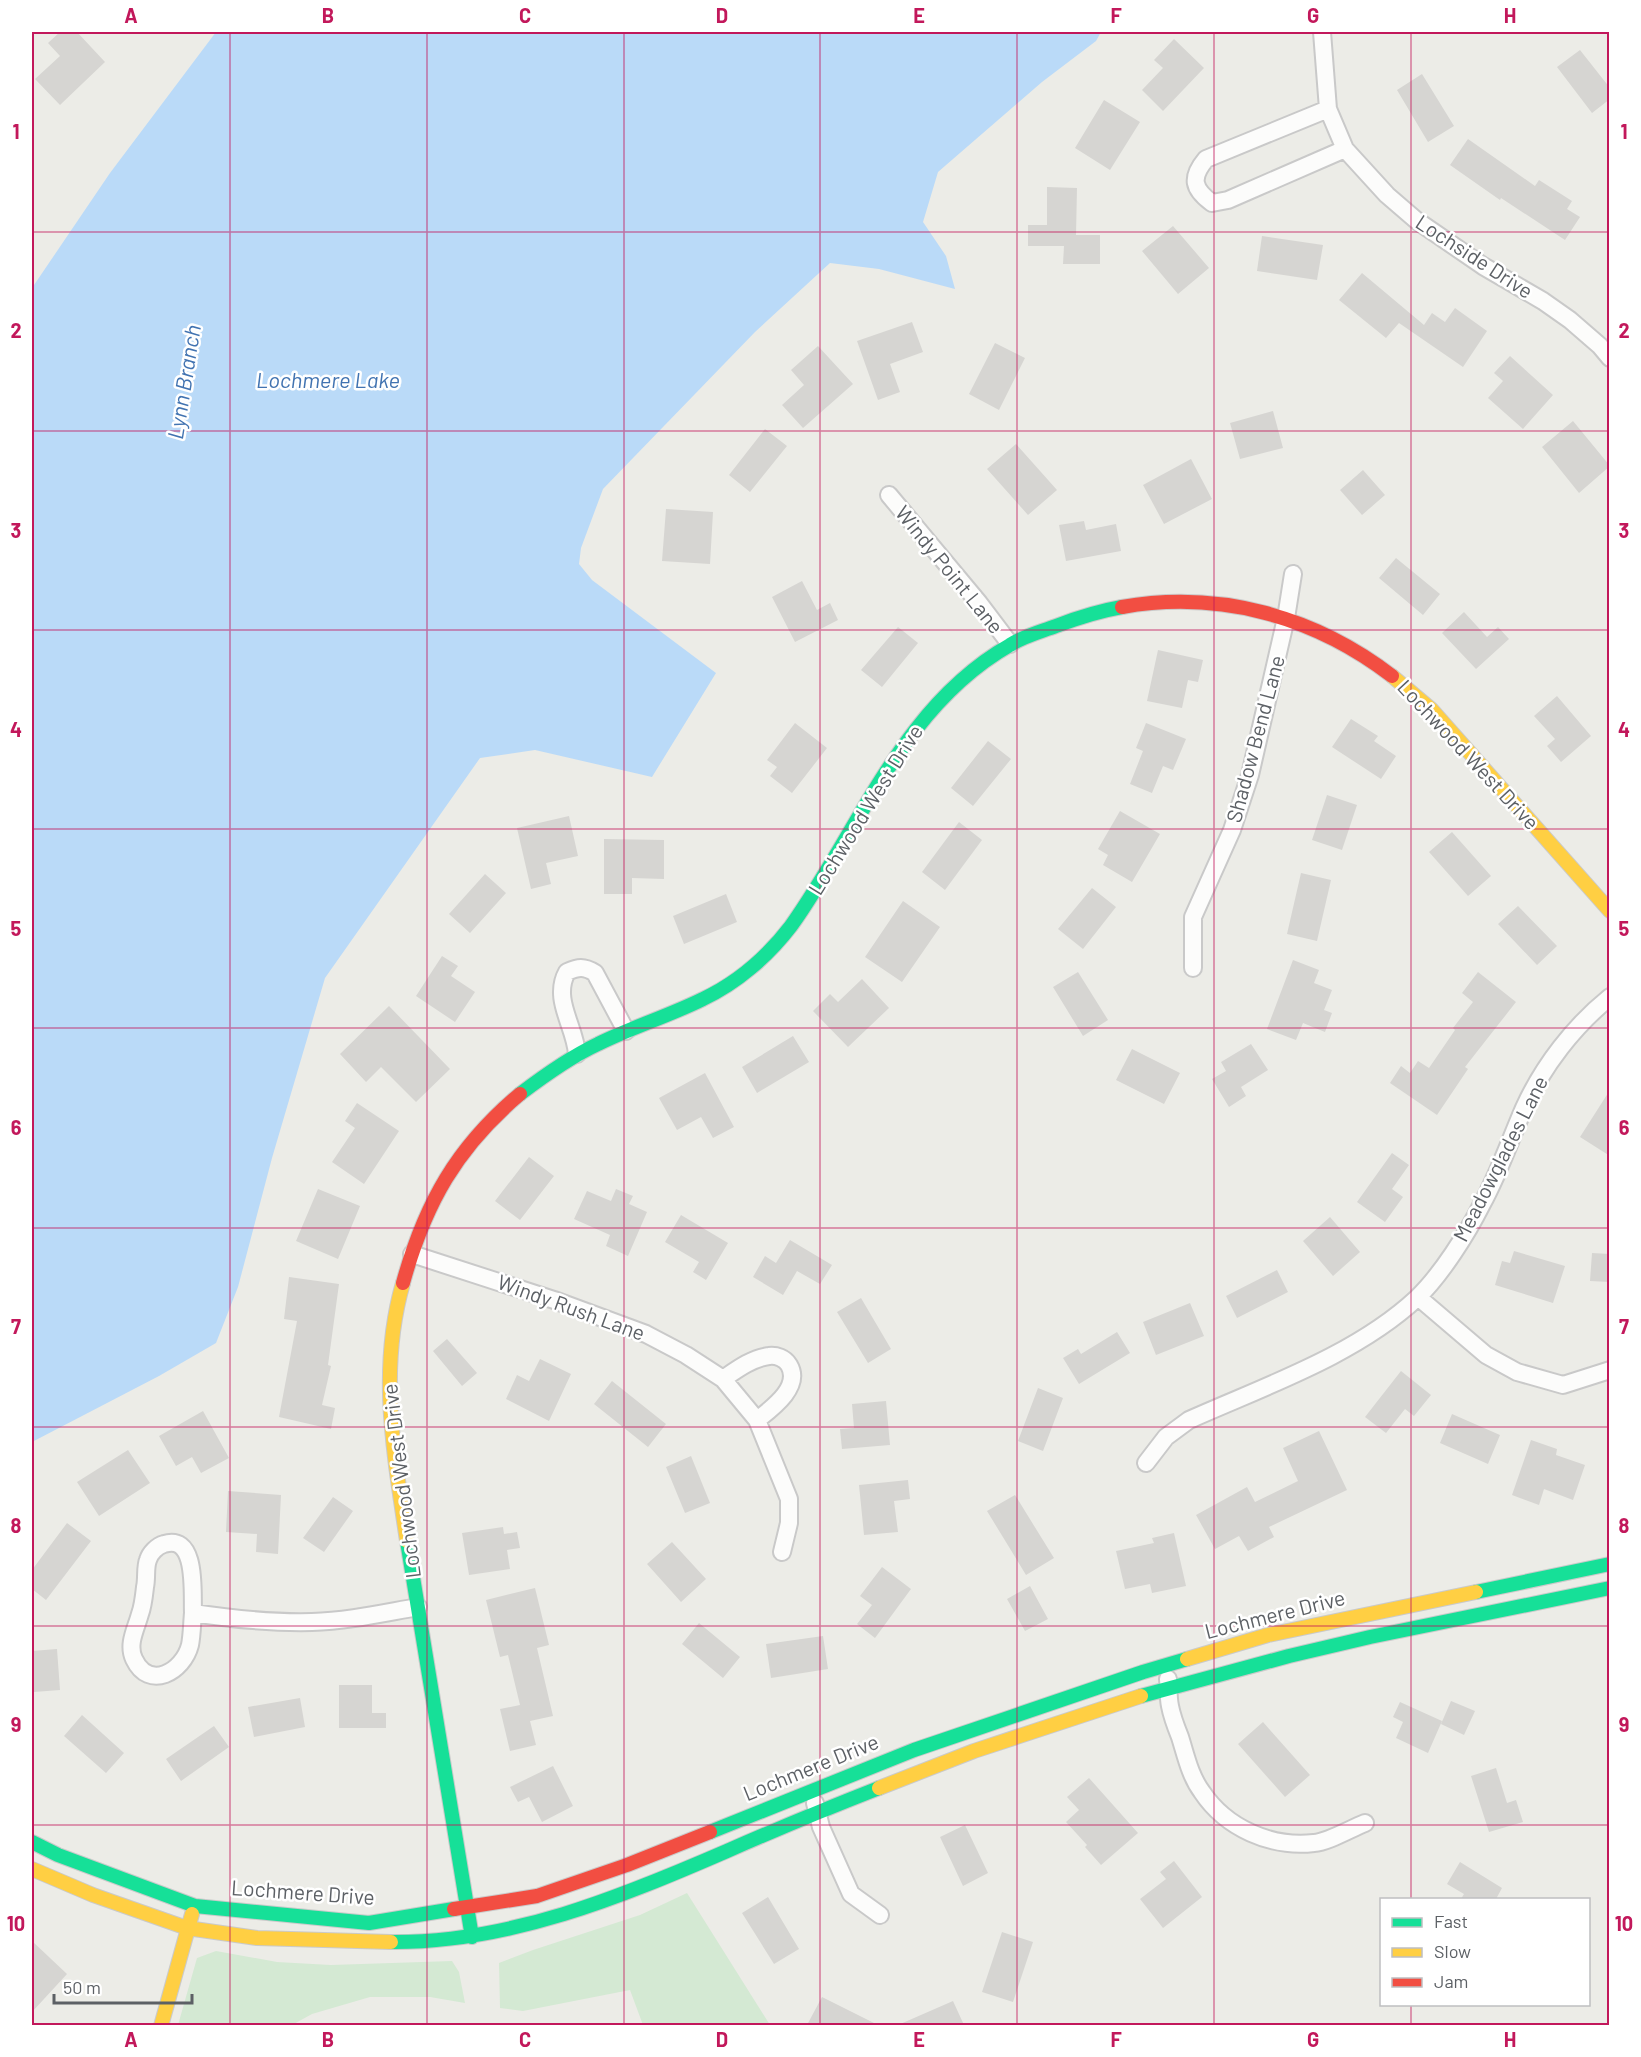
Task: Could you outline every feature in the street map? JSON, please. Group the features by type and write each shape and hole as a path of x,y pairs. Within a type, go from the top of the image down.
{"street":[{"name":"Lochside Drive","path":"1322,32 1328,109 1345,149 1387,195 1416,220 1483,266 1543,301 1570,320 1600,346 1610,358"},
{"path":"1328,109 1206,159 1197,169 1196,186 1202,196 1212,203 1228,200 1345,149"},
{"name":"Windy Point Lane","path":"889,495 1010,644"},
{"name":"Shadow Bend Lane","path":"1193,968 1193,917 1219,860 1241,803 1258,744 1286,618 1293,574"},
{"name":"Lochwood West Drive","path":"472,1937 393,1449 389,1407 392,1327 398,1297 412,1254 438,1190 459,1158 481,1131 524,1090 578,1054 626,1031 692,1006 719,991 742,975 783,937 815,890 880,780 920,723 966,677 1010,644 1090,615 1134,605 1228,604 1286,618 1352,648 1407,686 1431,709 1610,911"},
{"path":"578,1054 561,987 567,972 577,967 588,968 595,973 626,1031"},
{"name":"Meadowglades Lane","path":"1146,1463 1166,1437 1189,1420 1352,1346 1418,1297 1464,1237 1498,1172 1524,1107 1538,1081 1572,1035 1610,997"},
{"name":"Windy Rush Lane","path":"412,1254 555,1300 645,1334 686,1355 723,1379 757,1420 789,1499 789,1523 782,1552"},
{"path":"1418,1297 1486,1355 1517,1372 1563,1385 1610,1370"},
{"path":"723,1379 743,1366 766,1356 776,1356 788,1364 792,1373 791,1383 777,1404 757,1420"},
{"path":"174,1543 185,1549 190,1560 193,1613 190,1646 181,1664 170,1673 157,1677 145,1672 134,1659 131,1642 141,1613 147,1561 154,1550 164,1544 174,1543"},
{"name":"Lochmere Drive","path":"32,1842 58,1855 195,1906 369,1923 537,1896 627,1865 914,1750 1143,1672 1268,1635 1610,1564"},
{"name":"Lochmere Drive","path":"32,1869 83,1891 187,1928 257,1938 332,1941 403,1942 472,1937 577,1911 637,1890 818,1812 974,1751 1169,1689 1289,1656 1370,1637 1610,1588"},
{"path":"193,1613 249,1620 314,1622 358,1618 418,1607"},
{"path":"1166,1666 1170,1706 1190,1770 1201,1792 1230,1821 1248,1832 1269,1840 1295,1843 1316,1843 1365,1822"},
{"path":"812,1791 821,1827 851,1894 880,1915"},
{"path":"162,2025 187,1928 195,1906"}],"green space":[{"path":"687,1893 770,2025 643,2025 630,1990 523,2011 500,2008 499,1963 640,1915"},
{"path":"216,1951 277,1962 331,1965 452,1961 459,1972 465,2003 430,1997 370,1997 312,2014 292,2025 178,2025 197,1958"}],"water":[{"name":"Lochmere Lake","path":"216,32 1101,32 1096,41 1042,82 938,172 923,222 946,256 955,289 879,269 830,263 755,332 603,489 581,548 579,564 592,580 716,673 652,777 535,750 480,758 325,978 272,1158 238,1287 216,1343 159,1376 32,1442 32,288 110,173"}],"building":[{"path":"60,32 77,32 105,62 60,105 35,79 60,56 48,43"},
{"path":"1174,39 1204,68 1163,111 1142,90 1163,68 1154,60"},
{"path":"1580,50 1610,88 1610,99 1592,113 1557,67"},
{"path":"1422,74 1454,126 1428,142 1397,90"},
{"path":"1104,100 1140,122 1110,170 1075,148"},
{"path":"1468,139 1535,186 1539,180 1572,201 1567,209 1580,217 1565,240 1501,198 1500,200 1450,165"},
{"path":"1047,187 1077,188 1076,235 1100,235 1100,264 1063,264 1064,246 1028,246 1028,225 1047,225"},
{"path":"1173,226 1209,268 1178,294 1142,251"},
{"path":"1262,236 1323,245 1317,280 1257,271"},
{"path":"1362,273 1424,325 1432,313 1445,322 1455,308 1487,331 1463,367 1399,323 1386,338 1339,300"},
{"path":"912,322 923,352 890,364 900,392 878,400 857,341"},
{"path":"995,343 1025,358 999,410 969,394"},
{"path":"818,346 853,384 803,428 782,405 804,385 791,370"},
{"path":"1510,356 1553,395 1523,429 1488,398 1503,381 1494,373"},
{"path":"1273,411 1283,448 1240,459 1230,423"},
{"path":"1573,421 1610,466 1579,493 1542,447"},
{"path":"765,429 787,446 750,492 729,475"},
{"path":"1016,444 1057,490 1028,515 987,469"},
{"path":"1191,459 1212,499 1164,524 1143,485"},
{"path":"1363,470 1385,495 1362,515 1340,490"},
{"path":"666,509 713,512 710,564 662,561"},
{"path":"1084,521 1086,530 1116,524 1121,551 1066,561 1059,525"},
{"path":"1396,558 1440,594 1423,615 1379,578"},
{"path":"802,581 817,610 830,603 838,620 795,642 772,597"},
{"path":"1464,612 1487,637 1498,627 1509,639 1476,669 1442,633"},
{"path":"898,627 918,643 882,687 861,670"},
{"path":"1158,650 1203,660 1198,682 1188,680 1182,708 1147,701"},
{"path":"1557,696 1591,736 1561,762 1547,746 1555,739 1534,716"},
{"path":"1351,719 1378,736 1374,741 1396,756 1381,779 1332,747"},
{"path":"795,723 827,748 792,793 770,776 777,767 767,760"},
{"path":"1146,723 1186,739 1173,770 1163,766 1152,793 1130,784 1143,751 1136,748"},
{"path":"988,741 1011,759 973,806 951,788"},
{"path":"1327,795 1357,805 1342,850 1312,840"},
{"path":"1120,811 1160,834 1132,882 1103,865 1108,855 1098,849"},
{"path":"569,816 578,856 546,863 551,884 531,889 517,828"},
{"path":"959,822 982,840 945,890 922,872"},
{"path":"1452,832 1491,876 1468,896 1429,852"},
{"path":"604,839 664,840 664,879 632,878 632,894 604,894"},
{"path":"1301,873 1331,880 1317,941 1287,934"},
{"path":"485,874 506,893 470,933 449,914"},
{"path":"1092,888 1116,907 1083,949 1058,929"},
{"path":"726,894 737,922 684,944 673,916"},
{"path":"903,901 940,927 902,982 865,957"},
{"path":"1518,906 1557,946 1537,965 1498,924"},
{"path":"442,956 458,966 451,976 475,992 455,1022 416,996"},
{"path":"1293,960 1319,970 1314,983 1332,990 1324,1010 1332,1013 1325,1032 1303,1023 1296,1040 1267,1029"},
{"path":"1078,972 1108,1020 1083,1036 1053,987"},
{"path":"1478,972 1516,1002 1465,1067 1468,1069 1437,1115 1390,1083 1401,1066 1410,1073 1418,1061 1429,1068 1455,1030 1453,1028 1473,1002 1462,993"},
{"path":"862,979 889,1008 848,1047 813,1011 830,994 838,1002"},
{"path":"389,1006 450,1069 416,1102 381,1067 366,1082 340,1054"},
{"path":"793,1036 809,1062 757,1093 742,1067"},
{"path":"1251,1044 1268,1070 1241,1087 1246,1096 1229,1107 1212,1079 1226,1071 1221,1062"},
{"path":"1132,1049 1180,1073 1164,1104 1116,1080"},
{"path":"705,1073 734,1127 713,1138 701,1117 677,1130 659,1098"},
{"path":"1610,1090 1610,1156 1580,1137"},
{"path":"357,1103 399,1131 364,1184 332,1162 355,1128 345,1121"},
{"path":"1392,1153 1409,1165 1392,1189 1403,1197 1385,1222 1357,1202"},
{"path":"529,1157 554,1176 520,1220 495,1201"},
{"path":"318,1189 360,1206 338,1259 296,1241"},
{"path":"616,1189 633,1196 629,1204 647,1212 628,1256 606,1246 610,1235 574,1219 587,1191 611,1201"},
{"path":"681,1215 728,1243 706,1280 693,1272 699,1262 665,1242"},
{"path":"1330,1217 1360,1252 1333,1276 1303,1241"},
{"path":"790,1240 832,1265 820,1284 797,1271 783,1295 753,1277 765,1256 776,1263"},
{"path":"1514,1251 1565,1266 1553,1303 1495,1285 1502,1261 1510,1263"},
{"path":"1592,1253 1610,1254 1610,1282 1590,1281"},
{"path":"1277,1270 1288,1292 1237,1318 1226,1296"},
{"path":"289,1277 339,1284 328,1365 331,1366 322,1405 335,1408 331,1429 279,1417 297,1321 284,1319"},
{"path":"861,1298 891,1349 868,1363 837,1312"},
{"path":"1190,1303 1204,1336 1156,1355 1143,1322"},
{"path":"1117,1332 1130,1353 1079,1384 1063,1358 1078,1349 1081,1354"},
{"path":"447,1339 477,1373 462,1386 433,1351"},
{"path":"540,1359 571,1374 549,1421 506,1399 517,1375 529,1381"},
{"path":"1401,1371 1431,1395 1414,1416 1405,1409 1386,1433 1365,1417"},
{"path":"612,1381 666,1424 648,1447 594,1404"},
{"path":"1038,1388 1063,1398 1043,1451 1018,1441"},
{"path":"886,1401 890,1445 842,1449 840,1429 854,1428 852,1404"},
{"path":"203,1411 229,1458 201,1473 192,1457 176,1466 159,1436"},
{"path":"1452,1414 1500,1435 1488,1464 1440,1443"},
{"path":"1319,1431 1347,1490 1269,1527 1274,1537 1248,1551 1239,1536 1215,1549 1196,1515 1247,1487 1255,1502 1298,1481 1283,1448"},
{"path":"1531,1440 1557,1449 1556,1455 1585,1465 1573,1500 1544,1489 1539,1505 1512,1495"},
{"path":"128,1450 150,1483 99,1516 77,1482"},
{"path":"691,1456 710,1503 685,1513 666,1467"},
{"path":"908,1480 910,1499 894,1501 898,1532 864,1535 859,1485"},
{"path":"228,1491 281,1495 278,1554 256,1552 257,1534 226,1532"},
{"path":"1015,1495 1054,1558 1026,1575 987,1511"},
{"path":"333,1497 353,1511 324,1552 303,1538"},
{"path":"67,1523 91,1541 46,1600 32,1589 32,1570"},
{"path":"503,1527 504,1534 517,1532 520,1548 507,1550 510,1569 469,1575 462,1533"},
{"path":"1174,1533 1186,1586 1152,1593 1150,1584 1125,1589 1116,1551 1154,1543 1152,1538"},
{"path":"672,1542 706,1579 681,1602 647,1564"},
{"path":"882,1567 911,1589 875,1638 857,1624 872,1605 860,1596"},
{"path":"1030,1586 1048,1619 1025,1631 1007,1599"},
{"path":"535,1588 549,1645 537,1648 553,1716 530,1721 536,1745 510,1751 500,1709 520,1705 508,1655 500,1657 486,1600"},
{"path":"699,1623 740,1657 723,1678 682,1644"},
{"path":"823,1636 828,1669 771,1678 766,1644"},
{"path":"57,1649 60,1690 34,1692 32,1651"},
{"path":"339,1685 372,1685 372,1713 386,1713 386,1728 339,1728"},
{"path":"300,1698 305,1727 254,1737 248,1707"},
{"path":"1451,1701 1475,1711 1464,1735 1441,1724"},
{"path":"1400,1702 1442,1721 1428,1753 1396,1738 1403,1722 1393,1717"},
{"path":"82,1715 124,1753 106,1773 64,1736"},
{"path":"1263,1722 1310,1775 1285,1797 1238,1744"},
{"path":"214,1726 229,1747 181,1781 166,1759"},
{"path":"553,1766 573,1806 542,1822 529,1797 518,1802 510,1787"},
{"path":"1496,1768 1507,1803 1516,1800 1523,1822 1489,1832 1471,1776"},
{"path":"1089,1778 1138,1833 1101,1865 1066,1822 1079,1810 1067,1797"},
{"path":"965,1825 988,1873 963,1886 940,1837"},
{"path":"1174,1861 1202,1897 1163,1928 1140,1899 1166,1879 1160,1872"},
{"path":"1460,1862 1502,1888 1497,1898 1462,1898 1464,1894 1447,1884"},
{"path":"768,1897 799,1949 774,1964 742,1913"},
{"path":"1002,1932 1033,1942 1013,2002 982,1992"},
{"path":"32,1941 67,1974 32,2012"},
{"path":"822,1997 878,2025 807,2025"},
{"path":"953,2001 964,2025 898,2025"}],"traffic: fast":[{"path":"520,1094 548,1073 578,1055 611,1038 703,999 728,985 751,968 791,926 886,773 911,736 939,702 972,671 1015,642 1080,618 1122,607"},
{"path":"407,1541 472,1937"},
{"path":"1476,1592 1610,1564"},
{"path":"1141,1696 1289,1656 1370,1637 1610,1588"},
{"path":"710,1832 914,1750 1187,1659"},
{"path":"391,1942 478,1935 564,1914 646,1885 879,1788"},
{"path":"32,1842 58,1855 195,1906 369,1923 454,1909"}],"traffic: slow":[{"path":"1392,676 1431,709 1610,911"},
{"path":"403,1283 395,1315 390,1380 393,1444 407,1541"},
{"path":"1187,1659 1268,1635 1476,1592"},
{"path":"879,1788 974,1751 1141,1696"},
{"path":"32,1869 93,1895 187,1928 257,1938 391,1942"},
{"path":"161,2026 192,1914"}],"traffic: jam":[{"path":"1122,607 1194,602 1264,613 1298,623 1331,638 1362,655 1392,676"},
{"path":"403,1283 422,1227 446,1178 478,1135 520,1094"},
{"path":"454,1909 537,1896 627,1865 710,1832"}],"water label":[{"name":"Lynn Branch","path":"184,382"}]}
